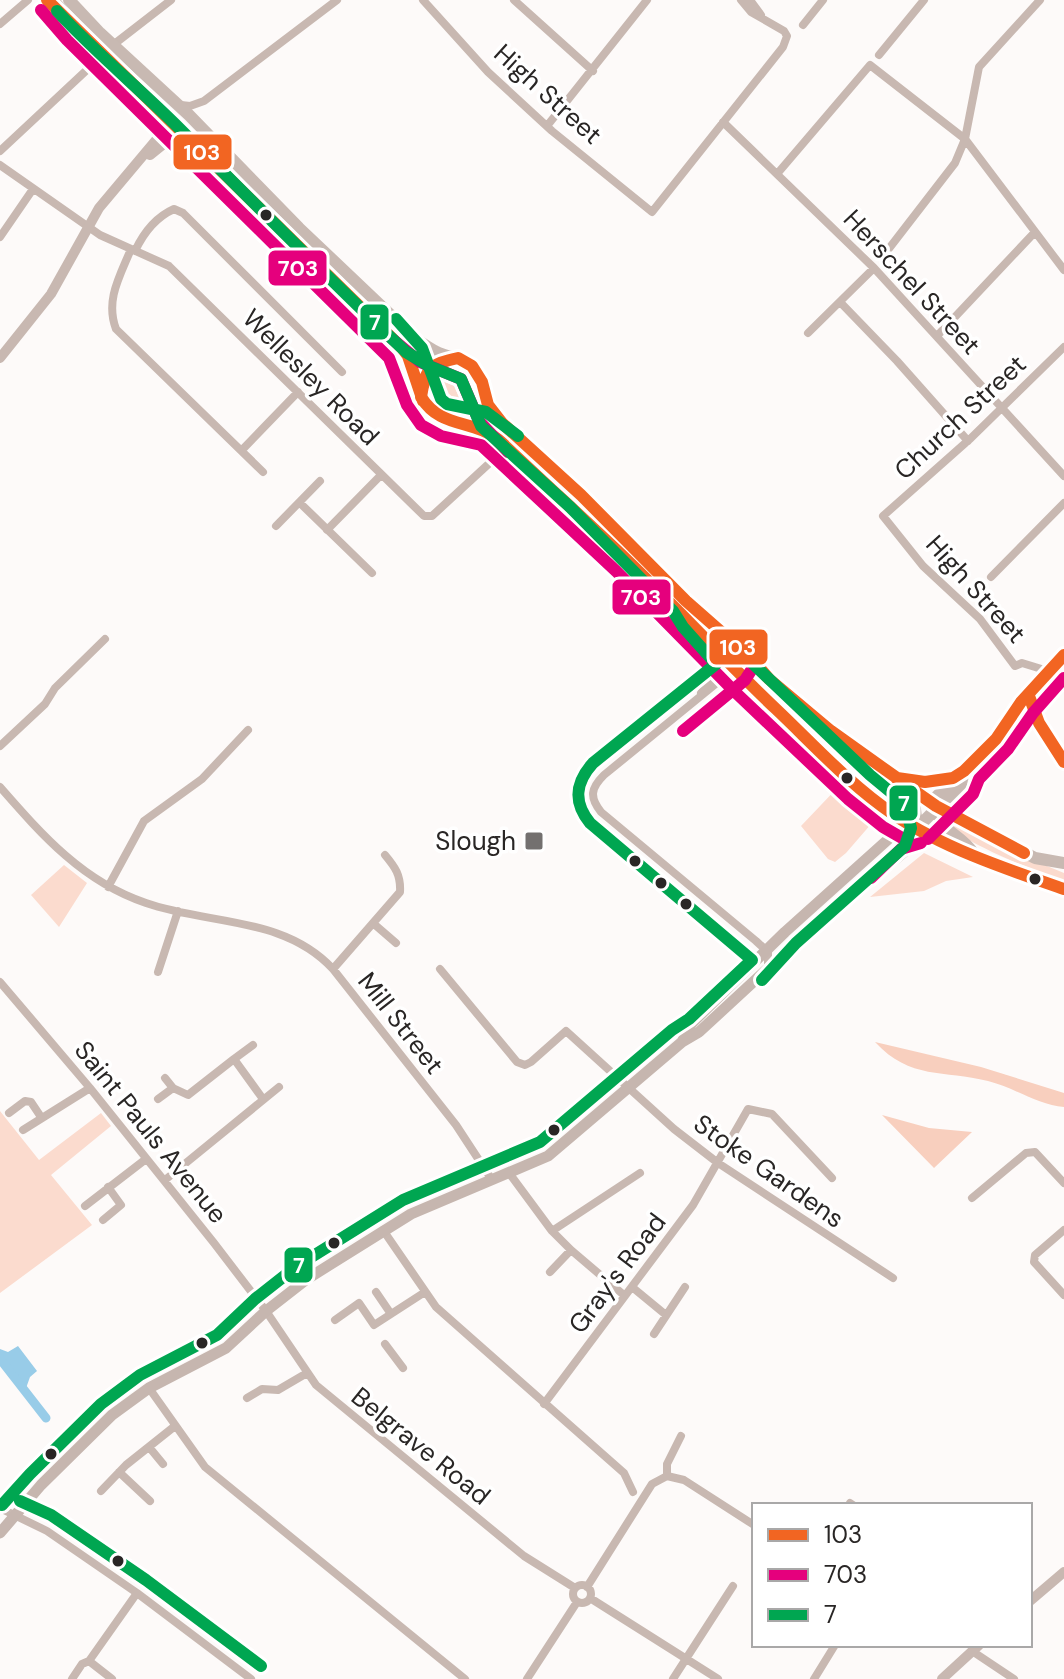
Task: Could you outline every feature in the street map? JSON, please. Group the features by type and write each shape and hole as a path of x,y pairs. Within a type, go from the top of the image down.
{"main road":[{"path":"50,0 402,348 408,356 424,403 434,415 440,419 479,426 490,432 627,560 734,669 859,787 893,814 959,851 1064,889"},
{"path":"69,0 175,113 177,127"},
{"path":"118,50 178,104 299,228 417,340 437,353 472,366 482,382 493,415 579,493 769,679 831,731 936,806 1064,871"},
{"path":"420,392 428,371 446,359 456,358"},
{"path":"455,422 477,410 484,393"},
{"path":"996,739 1021,702 1064,655"},
{"path":"1029,696 1036,715 1064,762"},
{"path":"974,854 966,842 942,825 936,806 938,792 996,739 1036,715"},
{"path":"0,1533 41,1485 112,1415 149,1388 226,1348 307,1279 411,1214 548,1156 682,1042 762,968 904,852 914,840 917,828 915,809 857,762 831,731"},
{"path":"897,778 922,782 958,775"},
{"path":"762,968 768,952 785,932 893,835 917,828 936,806"},
{"path":"893,814 893,835"},
{"path":"1035,858 1064,863"}],"street":[{"path":"118,50 171,0"},
{"path":"178,104 190,106 204,101 337,0"},
{"name":"High Street","path":"423,0 488,72 547,126 652,212 723,122"},
{"path":"514,0 593,71"},
{"path":"547,126 647,0"},
{"path":"723,122 783,47 787,36 784,31 751,12 741,0"},
{"path":"750,0 764,19"},
{"path":"803,25 823,0"},
{"path":"879,55 924,0"},
{"path":"884,255 955,163 965,139 979,67 1040,0"},
{"path":"0,24 30,2"},
{"path":"777,174 870,65 965,139 1064,270"},
{"path":"0,151 84,77 90,67"},
{"path":"198,124 204,101"},
{"path":"0,358 51,294 87,225 163,130 164,120 157,107"},
{"name":"Herschel Street","path":"723,122 874,268 1064,476"},
{"path":"136,166 167,142 177,127"},
{"path":"167,142 182,137 191,140"},
{"name":"Wellesley Road","path":"0,165 100,235 169,266 424,516 432,516 494,459"},
{"path":"0,237 33,189"},
{"path":"263,472 116,329 110,314 112,297 141,238 165,214 174,209 183,213 337,361 342,372"},
{"path":"937,336 1035,232"},
{"path":"808,333 874,268"},
{"path":"840,302 968,441"},
{"name":"Church Street","path":"883,516 968,441 1064,347"},
{"path":"242,450 298,392"},
{"path":"327,530 381,475"},
{"path":"276,526 320,481"},
{"path":"300,503 372,573"},
{"path":"991,577 1064,503"},
{"name":"High Street","path":"883,516 923,566 980,619 1015,666 1022,663 1048,671"},
{"path":"686,601 696,618 737,663 734,669 604,775 593,788 592,797 601,812 768,952"},
{"path":"0,746 45,704 55,688 105,639"},
{"path":"696,700 715,673 717,652"},
{"path":"108,887 144,821 202,779 248,730"},
{"path":"0,787 62,853 108,887 147,904 281,934 312,949 333,969"},
{"name":"Mill Street","path":"385,855 401,879 400,892 333,969 456,1125 492,1180"},
{"path":"158,972 178,911"},
{"path":"374,924 396,943"},
{"name":"Stoke Gardens","path":"440,969 517,1062 525,1065 531,1062 566,1031 628,1089 718,1163 893,1278"},
{"name":"Saint Pauls Avenue","path":"0,982 165,1180 266,1311"},
{"path":"165,1078 173,1088 188,1095 253,1045"},
{"path":"234,1059 263,1099"},
{"path":"165,1180 279,1087"},
{"path":"23,1130 90,1088"},
{"path":"158,1099 173,1088"},
{"path":"9,1113 25,1101 36,1106 41,1117"},
{"name":"Gray's Road","path":"544,1404 693,1205 748,1109 772,1114 832,1178"},
{"path":"972,1198 1026,1153 1035,1152 1064,1183"},
{"path":"85,1206 146,1159"},
{"path":"509,1173 552,1231 625,1296"},
{"path":"552,1231 640,1173"},
{"path":"103,1220 121,1205 108,1187"},
{"path":"383,1230 436,1307 624,1473 633,1492"},
{"path":"1064,1230 1035,1255 1034,1262 1064,1295"},
{"path":"550,1272 571,1250"},
{"path":"632,1287 666,1315"},
{"path":"654,1334 685,1287"},
{"path":"376,1292 391,1314"},
{"path":"374,1325 425,1292"},
{"path":"335,1320 359,1303 379,1335"},
{"name":"Belgrave Road","path":"266,1311 307,1373 326,1394 524,1556 575,1588"},
{"path":"385,1344 403,1368"},
{"path":"247,1398 262,1389 278,1390 307,1373"},
{"path":"149,1388 209,1471 465,1679"},
{"path":"101,1491 175,1426"},
{"path":"667,1476 667,1464 681,1436"},
{"path":"149,1447 163,1464"},
{"path":"119,1472 150,1501"},
{"path":"587,1587 652,1484 667,1476 684,1480 752,1524"},
{"path":"0,1508 42,1528 137,1593 251,1679"},
{"path":"1032,1599 1064,1572"},
{"path":"577,1602 573,1594 579,1585 587,1587 590,1598"},
{"path":"673,1679 733,1586"},
{"path":"72,1679 82,1664 89,1661 137,1593"},
{"path":"577,1602 583,1603 590,1598"},
{"path":"590,1598 718,1679"},
{"path":"527,1679 577,1602"},
{"path":"814,1679 834,1647"},
{"path":"942,1679 975,1648 1014,1679"},
{"path":"89,1661 112,1679"}],"shaded area":[{"path":"452,368 469,376 476,391 471,404 461,413 451,414 441,410 434,402 430,382 437,373"},
{"path":"840,785 878,816 835,862 828,859 801,826"},
{"path":"957,822 991,843 1064,873 1064,881 965,838 952,830"},
{"path":"924,853 973,877 946,881 924,891 870,897"},
{"path":"64,865 87,883 59,927 31,895"},
{"path":"875,1042 981,1067 1064,1093 1064,1107 988,1081 915,1068 901,1063"},
{"path":"0,1111 39,1160 101,1113 111,1126 51,1175 92,1225 0,1293"},
{"path":"882,1115 929,1128 972,1132 934,1168"}],"water":[{"path":"18,1346 37,1371 30,1377 25,1391 0,1359 0,1349 8,1352"}],"waterway":[{"path":"0,1359 46,1418"}],"transit line":[{"name":"103","path":"47,0 402,348 408,356 423,401"},
{"name":"703","path":"41,10 67,40 389,358 407,405 421,425 441,436 481,445 616,571 734,691 848,799 883,827 909,842"},
{"name":"7","path":"2,1505 101,1404 140,1375 217,1335 255,1299 297,1266 403,1200 540,1142 689,1019 752,960 590,823 581,808 578,793 593,763 716,664 673,611 570,507 481,426 461,379 429,366 406,352 57,11"},
{"name":"7","path":"396,319 422,348 441,399 447,404 486,412 518,436"},
{"name":"703","path":"384,332 420,362 461,379 479,421 508,452"},
{"name":"103","path":"1064,655 1021,702 996,739 964,771 953,778 925,782 897,778 831,731 769,679 752,659 686,601 581,495 502,423 488,405 482,382 472,366 458,358 435,366 427,374 421,397 429,408 448,420 480,430 502,443 626,559 832,764 862,790 893,814 933,837 976,857 1064,889"},
{"name":"7","path":"727,639 870,775 905,804 911,828 905,846 796,943 762,980"},
{"name":"703","path":"683,731 745,680 752,669 753,660 740,642"},
{"name":"703","path":"928,839 973,794 979,779 1008,749 1033,713 1064,678"},
{"name":"103","path":"1029,696 1039,723 1064,762"},
{"name":"103","path":"896,778 936,806 1024,853"},
{"name":"703","path":"871,878 901,849 921,843"},
{"name":"7","path":"20,1501 51,1515 146,1580 261,1666"}],"place":[{"name":"Slough","path":"534,841"}]}
